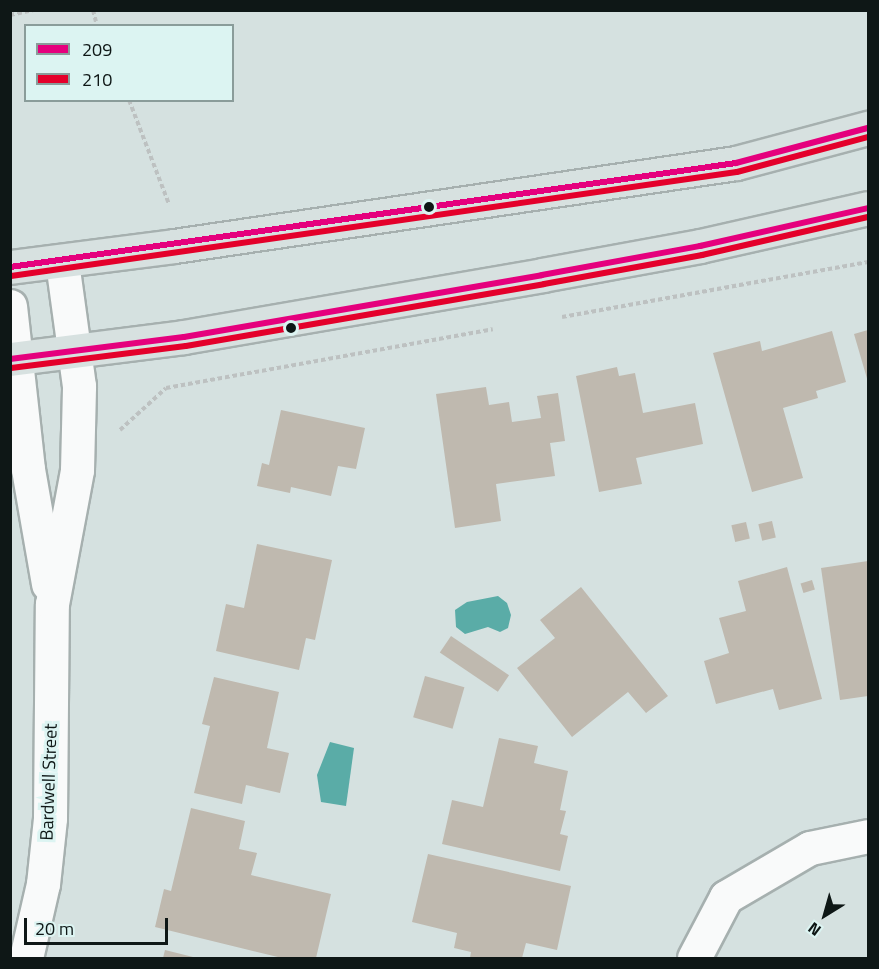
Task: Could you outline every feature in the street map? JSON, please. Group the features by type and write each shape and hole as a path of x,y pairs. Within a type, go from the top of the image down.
{"main road":[{"path":"10,267 62,262 736,163 868,128"},
{"path":"14,359 75,353 598,265 868,208"}],"street":[{"name":"Bardwell Street","path":"26,958 44,884 50,818 52,604 77,470 79,386 62,262"},
{"name":"Bardwell Street","path":"10,306 14,359 28,469 52,604"},
{"path":"694,958 726,897 810,848 868,836"}],"path":[{"path":"10,15 33,10"},
{"path":"130,102 171,210"},
{"path":"560,318 868,262"},
{"path":"111,434 166,388 502,328"}],"water":[{"path":"498,596 507,603 511,615 508,628 500,632 488,627 465,634 456,627 455,610 467,602"},
{"path":"330,742 354,748 346,806 321,802 317,775"}],"building":[{"path":"868,330 868,382 854,334"},
{"path":"832,331 846,382 816,391 818,398 783,408 803,478 752,492 713,353 760,341 762,351"},
{"path":"617,367 619,376 635,373 643,413 695,403 703,444 636,458 642,484 599,492 576,376"},
{"path":"486,387 489,405 509,402 512,422 541,418 537,396 558,393 565,441 550,443 555,476 496,484 501,521 455,528 436,394"},
{"path":"281,410 365,428 356,469 338,466 331,496 291,487 290,493 257,486 262,463 269,465"},
{"path":"772,521 776,538 762,541 758,524"},
{"path":"746,522 750,539 735,542 731,525"},
{"path":"257,544 332,560 315,640 306,638 299,670 216,651 226,604 244,608"},
{"path":"868,561 868,696 840,700 821,568"},
{"path":"787,567 822,699 779,710 773,689 716,704 704,661 729,653 719,618 746,611 738,581"},
{"path":"812,580 815,590 803,593 801,584"},
{"path":"581,587 668,696 646,713 628,692 572,737 517,668 555,638 540,620"},
{"path":"451,636 509,675 498,692 440,653"},
{"path":"425,676 464,687 453,729 413,717"},
{"path":"214,677 279,692 267,748 289,753 280,793 246,785 242,804 194,793 210,726 202,724"},
{"path":"499,738 538,746 534,763 568,771 560,810 566,811 560,834 568,836 560,871 442,844 452,800 483,807"},
{"path":"191,808 245,821 239,849 257,853 251,875 331,894 316,958 282,958 155,927 164,889 171,891"},
{"path":"428,854 571,886 557,950 526,943 522,958 470,958 471,952 454,948 457,933 412,922"},
{"path":"165,950 197,958 163,958"}],"transit line":[{"name":"209","path":"10,267 736,163 868,128"},
{"name":"210","path":"11,276 737,172 868,137"},
{"name":"209","path":"10,359 184,337 542,275 700,246 868,208"},
{"name":"210","path":"11,368 186,346 544,284 702,255 868,217"}]}
